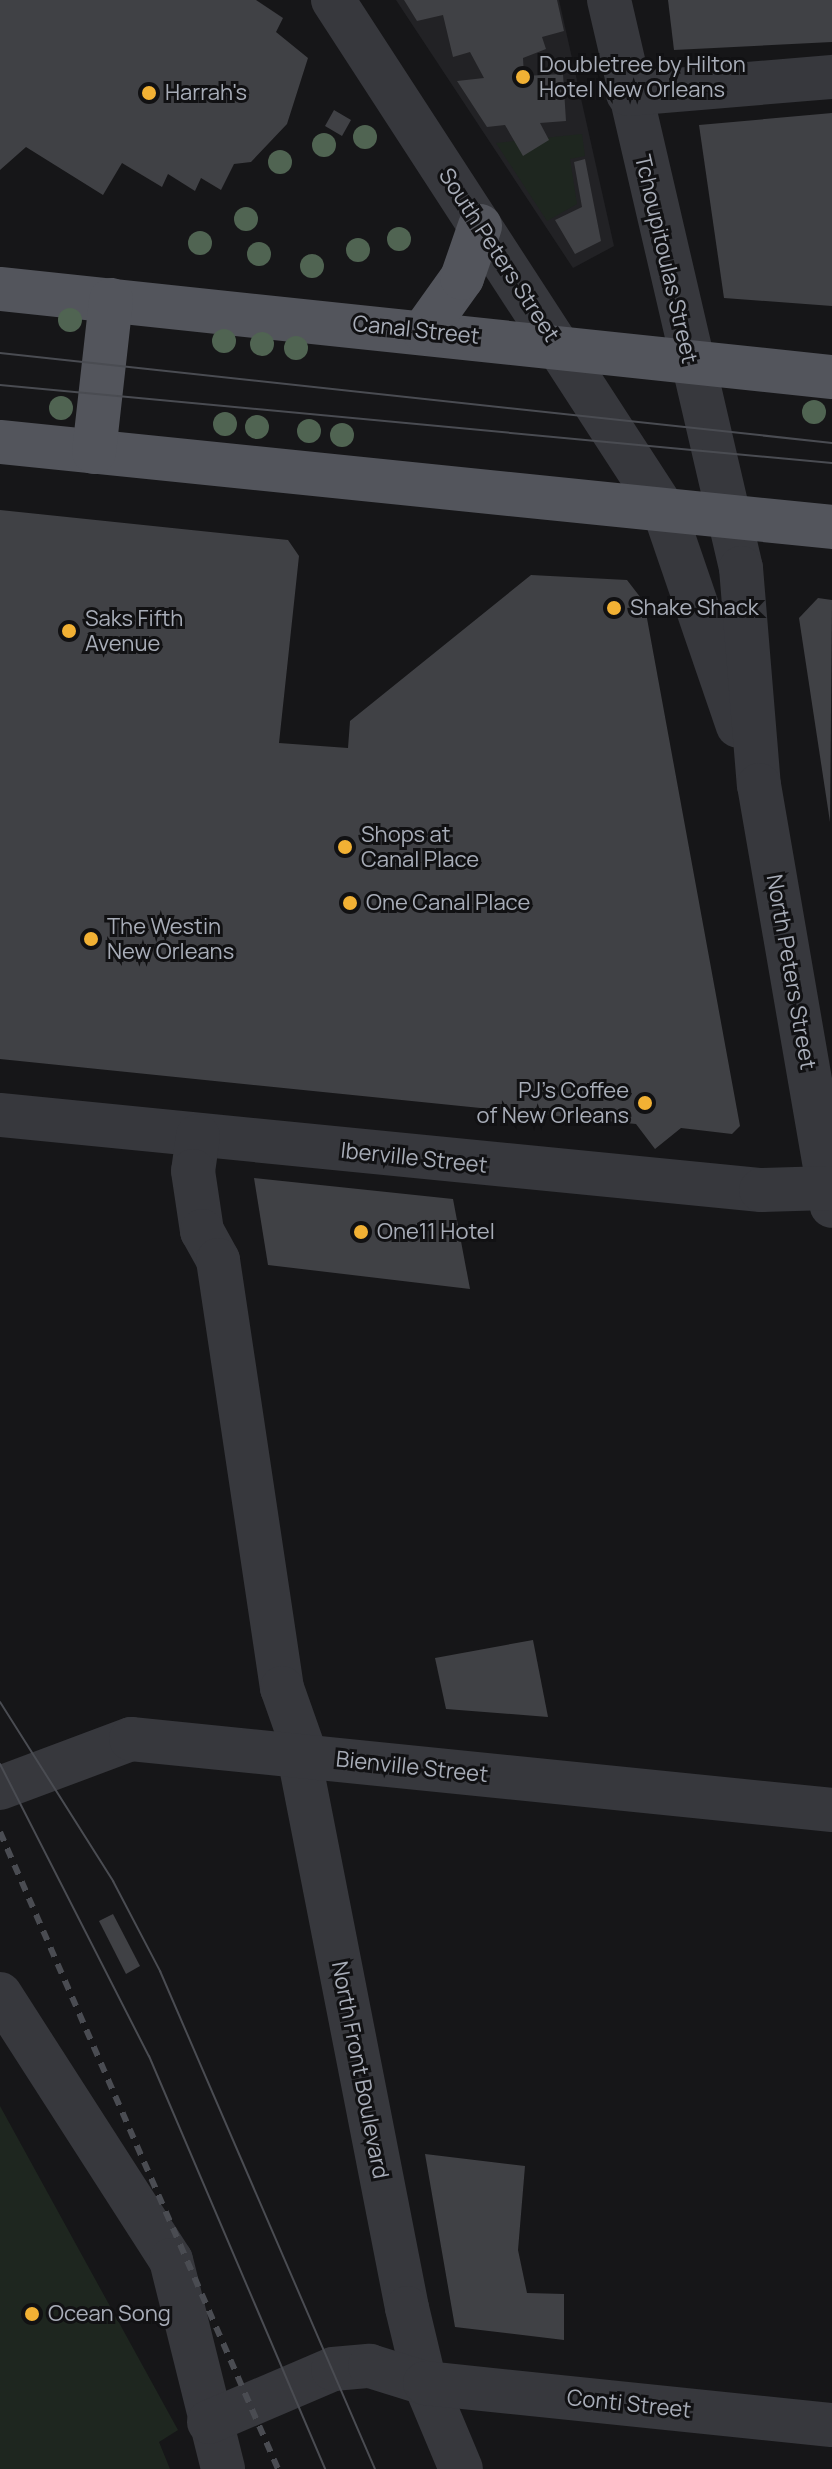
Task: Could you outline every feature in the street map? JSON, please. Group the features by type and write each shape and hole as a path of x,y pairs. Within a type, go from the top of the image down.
{"main road":[{"path":"424,331 462,278 480,226"},
{"name":"Canal Street","path":"0,289 557,345 832,377"},
{"path":"94,452 111,300"},
{"path":"0,442 832,527"}],"street":[{"name":"South Peters Street","path":"333,0 664,510"},
{"name":"Tchoupitoulas Street","path":"609,0 689,361 728,517"},
{"path":"628,94 832,77"},
{"name":"North Peters Street","path":"664,510 759,785"},
{"name":"North Peters Street","path":"728,517 741,568 759,785 830,1197"},
{"name":"Iberville Street","path":"0,1115 830,1197"},
{"name":"North Front Boulevard","path":"198,1136 193,1171 202,1231 218,1260 276,1616 298,1644 309,1709 303,1756 425,2383 461,2469"},
{"name":"Bienville Street","path":"0,1788 131,1739 832,1810"},
{"path":"0,1994 171,2260 223,2469"},
{"name":"Conti Street","path":"209,2422 333,2369 370,2366 425,2383 832,2425"}],"shaded area":[{"path":"396,0 559,0 614,246 573,268"},
{"path":"582,134 585,156 570,159 577,204 547,221 496,143"},
{"path":"0,2106 178,2430 159,2442 170,2469 0,2469"}],"building":[{"name":"Harrah's","path":"0,0 256,0 283,18 276,32 308,58 287,124 251,162 234,164 221,190 201,178 195,191 168,174 162,187 122,163 103,195 26,147 0,170"},
{"name":"Doubletree by Hilton Hotel New Orleans","path":"404,0 557,0 564,31 542,37 546,49 523,58 524,76 563,74 566,121 540,123 549,140 523,156 505,125 487,127 457,81 484,78 470,52 453,57 443,15 417,21"},
{"path":"668,0 832,0 832,42 674,50"},
{"path":"334,110 351,120 342,136 325,126"},
{"path":"832,113 832,306 724,298 699,125"},
{"path":"585,159 601,241 575,254 555,220 582,207 574,162"},
{"name":"Shops at Canal Place","path":"0,510 288,540 299,556 279,743 348,748 350,721 531,575 627,580 644,602 740,1126 732,1134 681,1128 655,1149 636,1124 0,1059"},
{"path":"818,598 832,600 830,822 799,618"},
{"name":"One11 Hotel","path":"254,1178 453,1199 470,1289 268,1265"},
{"path":"533,1640 548,1717 446,1709 435,1658"},
{"path":"113,1914 140,1966 126,1974 99,1921"},
{"path":"425,2154 525,2166 518,2250 527,2293 564,2294 564,2340 455,2327"}],"tram line":[{"path":"0,353 832,443"},
{"path":"0,385 832,463"},
{"path":"0,1702 113,1881 160,1971 375,2469"},
{"path":"0,1764 149,2056 325,2469"}],"railway":[{"path":"0,1832 278,2469"}],"place":[{"name":"Doubletree by Hilton Hotel New Orleans","path":"523,77"},
{"name":"Harrah's","path":"149,93"},
{"name":"Shake Shack","path":"614,608"},
{"name":"Saks Fifth Avenue","path":"69,631"},
{"name":"Shops at Canal Place","path":"345,847"},
{"name":"One Canal Place","path":"350,903"},
{"name":"The Westin New Orleans","path":"91,939"},
{"name":"PJ's Coffee of New Orleans","path":"645,1103"},
{"name":"One11 Hotel","path":"361,1232"},
{"name":"Ocean Song","path":"32,2314"}]}
